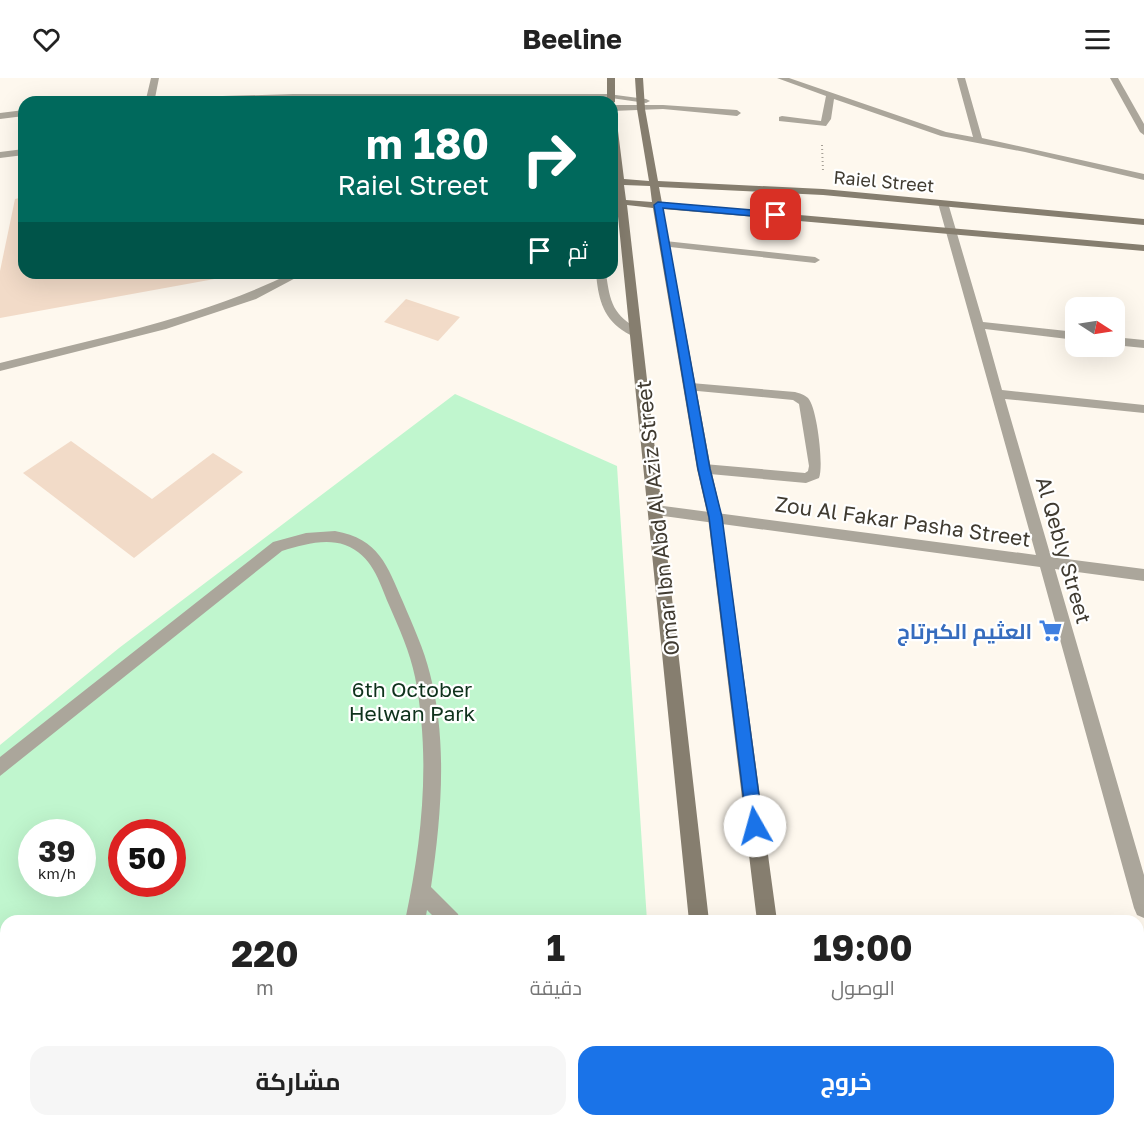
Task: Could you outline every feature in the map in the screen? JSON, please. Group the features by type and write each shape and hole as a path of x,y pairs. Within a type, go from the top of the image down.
{"main road":[{"path":"611,78 611,96"},
{"path":"639,78 640,105 704,469 715,517 766,915"},
{"name":"Raiel Street","path":"618,182 823,192 1144,222"},
{"name":"Omar Ibn Abd Al Aziz Street","path":"618,190 656,510 698,915"},
{"path":"621,202 1144,248"}],"street":[{"path":"151,96 155,78"},
{"path":"781,78 933,130 1144,177"},
{"path":"961,78 978,139"},
{"path":"1114,78 1144,132"},
{"path":"782,119 823,124 827,119 830,96"},
{"path":"618,100 640,105 737,113"},
{"path":"618,107 640,105"},
{"path":"0,116 18,114"},
{"path":"0,155 18,153"},
{"name":"Al Qebly Street","path":"944,203 1144,908"},
{"path":"665,244 815,260"},
{"path":"0,367 162,326 252,297 288,279"},
{"path":"602,279 609,313 620,324 636,333"},
{"path":"978,325 1065,335"},
{"path":"1125,342 1144,344"},
{"path":"691,387 795,396 804,401 816,466 814,474 806,478 704,469"},
{"path":"998,394 1144,409"},
{"name":"Zou Al Fakar Pasha Street","path":"656,510 1144,575"},
{"path":"0,768 278,546 316,536 352,541 378,560 415,647 429,716 432,797 422,891 416,915"},
{"path":"422,891 445,915"}],"green space":[{"name":"6th October Helwan Park","path":"455,394 617,466 647,915 0,915 0,745 119,648"}],"building":[{"path":"18,198 18,279 214,279 0,318 0,271 15,199"},
{"path":"406,299 460,317 438,341 384,322"},
{"path":"71,441 152,499 213,453 243,472 134,558 23,473"}],"place":[{"name":"العثيم الكبرتاج","path":"1050,631"}],"route":[{"path":"755,826 715,517 704,469 658,205 776,215"}]}
